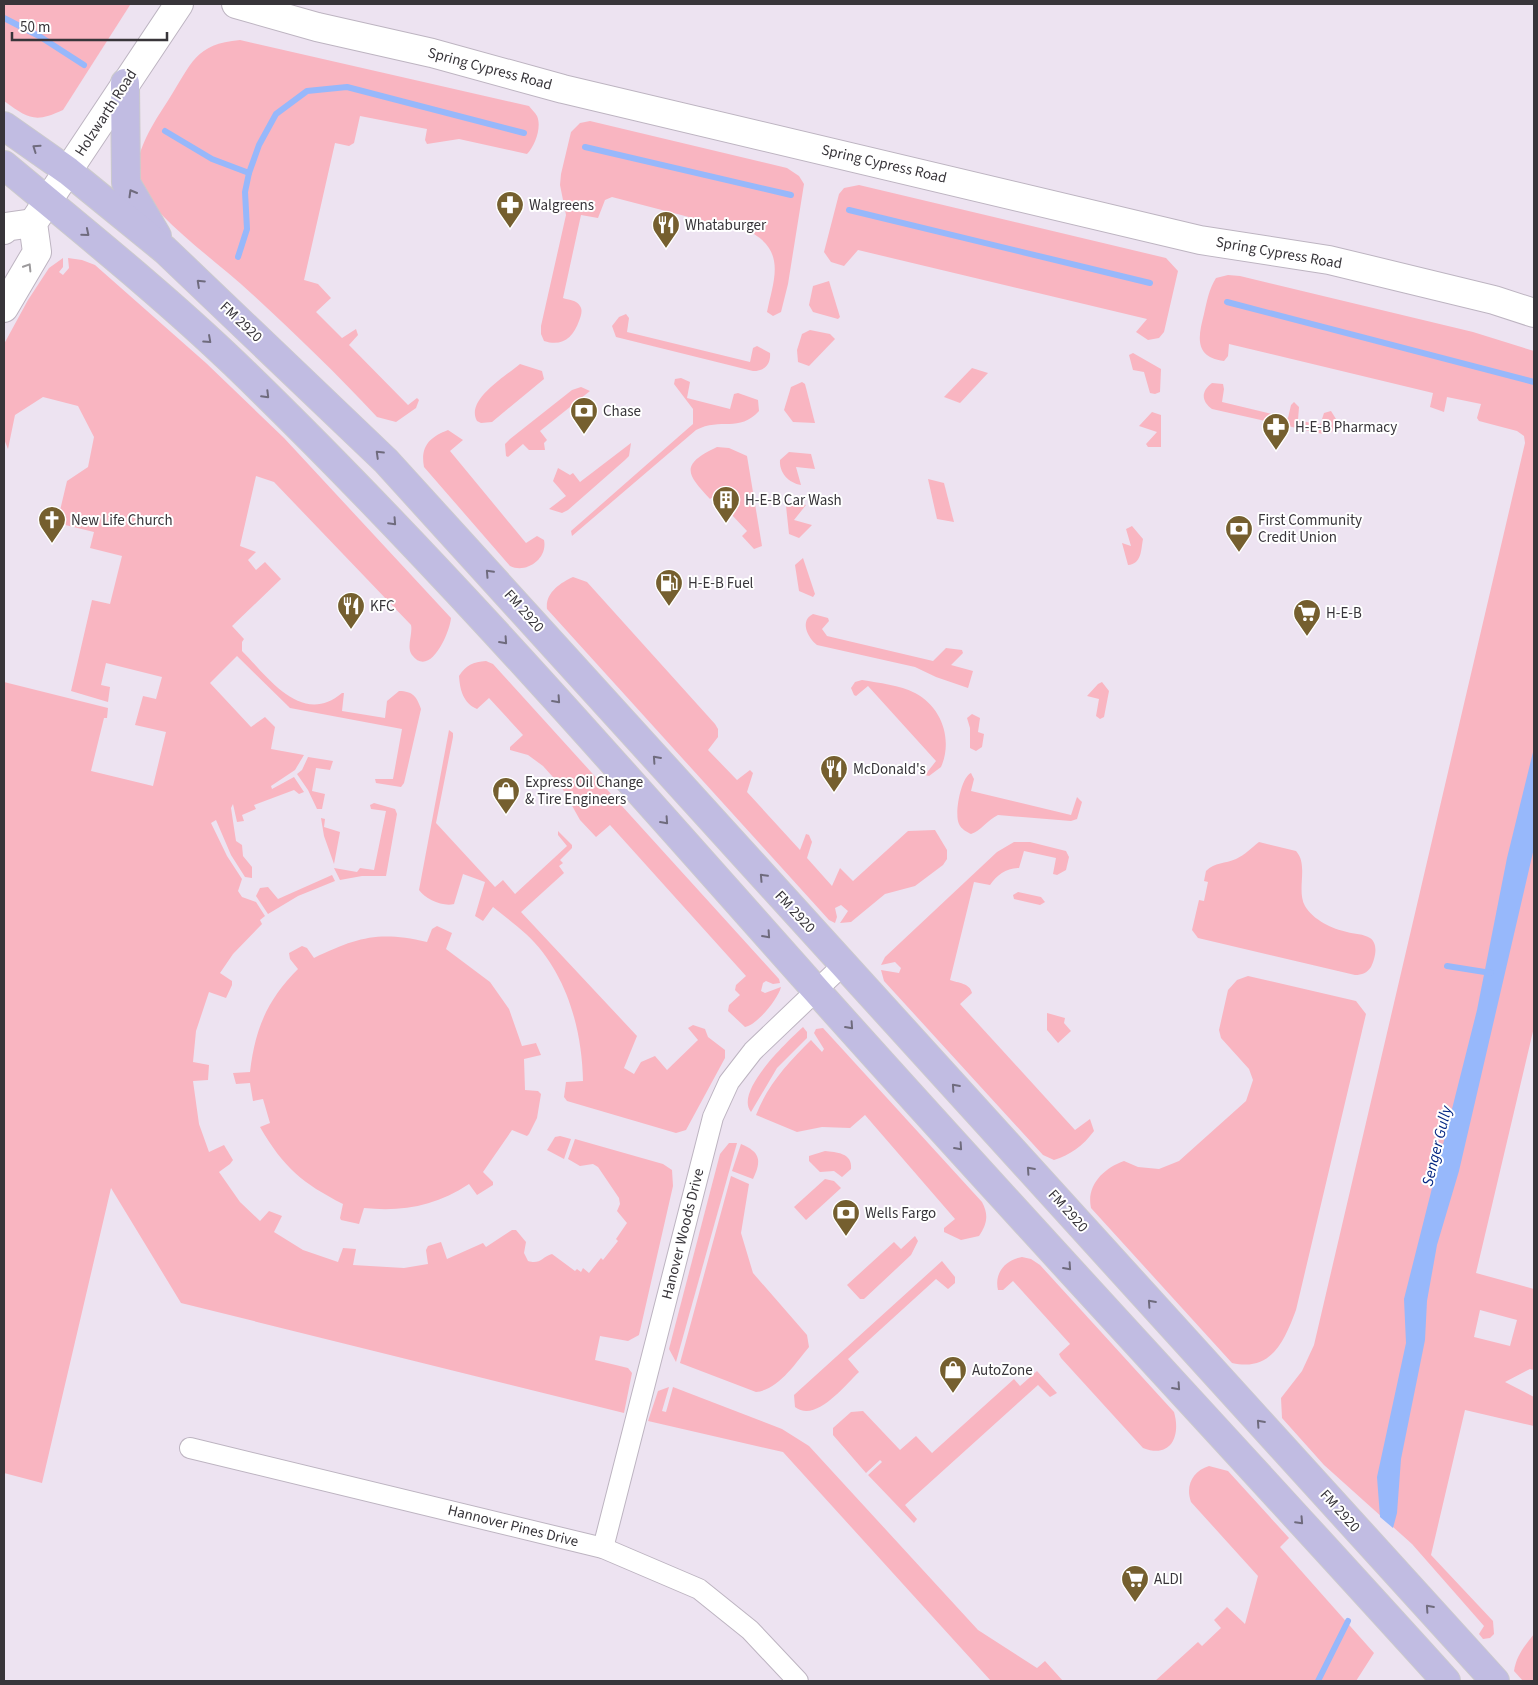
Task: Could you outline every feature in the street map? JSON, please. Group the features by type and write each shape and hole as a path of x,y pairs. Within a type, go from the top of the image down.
{"main road":[{"name":"Holzwarth Road","path":"41,212 179,4"},
{"name":"Spring Cypress Road","path":"236,4 318,27 432,53 563,89 1191,237 1329,260 1494,300 1534,313"},
{"path":"299,4 318,27"},
{"path":"125,83 126,183 165,250"},
{"name":"FM 2920","path":"4,126 68,171 165,250 386,461 1495,1681"},
{"path":"4,165 41,212 232,360 363,490 489,624 817,990 1441,1675"},
{"path":"4,230 6,227 41,212"},
{"path":"4,308 37,252 41,212"}],"street":[{"name":"Hanover Woods Drive","path":"603,1548 713,1117 729,1082 753,1051 844,964"},
{"name":"Hannover Pines Drive","path":"190,1448 603,1548 699,1589 750,1630 798,1681"}],"shaded area":[{"path":"4,4 130,5 63,110 39,118 26,115 4,101"},
{"path":"240,40 529,106 537,116 539,125 537,136 527,154 459,139 427,144 425,140 427,129 360,116 354,143 349,146 335,143 304,280 318,284 331,298 316,312 342,338 356,329 358,335 349,345 408,405 417,398 419,400 416,408 396,422 377,417 268,309 172,225 153,205 141,182 138,163 144,143 190,66 204,51 213,46"},
{"path":"590,121 787,168 799,176 804,184 788,284 781,312 773,316 767,312 774,279 774,260 764,242 754,234 612,197 605,200 598,218 581,215 563,298 577,302 581,308 582,311 577,327 566,340 556,343 544,341 541,334 541,326 566,215 560,185 561,174 571,132 580,123"},
{"path":"859,185 1166,258 1178,271 1164,332 1159,338 1148,340 1136,332 1147,319 858,250 844,266 831,262 824,252 839,194 844,188"},
{"path":"63,258 63,267 59,272 63,275 69,268 68,258 82,260 95,265 206,363 284,438 451,618 447,633 438,651 432,658 426,661 419,661 410,652 411,625 274,482 256,476 240,546 256,552 248,560 256,570 265,562 281,579 232,626 244,639 242,651 275,685 300,702 313,704 327,702 344,693 342,711 385,718 387,701 399,691 404,691 414,696 421,709 404,783 401,787 376,783 375,779 393,779 402,729 290,708 237,656 210,683 251,727 265,717 275,727 271,749 304,755 295,770 271,786 272,789 294,777 304,792 299,794 294,790 254,805 256,809 242,815 244,821 237,822 233,804 231,808 236,841 242,845 243,856 252,867 252,878 245,877 231,855 216,820 211,823 227,856 242,879 238,891 242,897 256,902 265,916 260,920 262,924 233,954 220,973 232,981 232,985 226,998 209,992 196,1031 193,1062 209,1065 208,1080 193,1081 199,1124 209,1152 224,1145 233,1160 219,1172 240,1202 260,1221 269,1211 282,1216 274,1232 303,1250 338,1262 343,1248 356,1249 353,1265 404,1268 428,1264 426,1250 428,1246 441,1242 447,1259 483,1243 486,1247 512,1230 516,1230 526,1242 524,1253 528,1261 535,1262 552,1254 575,1271 577,1269 581,1272 583,1268 589,1273 601,1258 603,1260 618,1241 616,1239 627,1223 617,1211 620,1204 619,1198 598,1167 593,1164 580,1166 568,1159 575,1139 663,1164 672,1170 673,1186 639,1335 628,1341 600,1336 595,1360 628,1368 632,1373 624,1413 181,1303 111,1188 42,1483 4,1473 4,682 108,708 107,718 104,718 91,771 153,786 166,732 135,725 143,696 156,699 162,677 106,663 101,685 110,687 108,702 71,691 92,600 110,604 122,556 90,548 94,532 57,523 67,481 88,467 94,437 78,406 43,397 15,415 8,449 4,439 4,344 28,300 49,268"},
{"path":"1228,275 1240,276 1473,332 1534,351 1534,1027 1476,1273 1534,1289 1534,1370 1530,1369 1505,1382 1534,1397 1534,1426 1465,1410 1431,1555 1493,1621 1494,1634 1490,1638 1483,1639 1479,1634 1484,1626 1412,1544 1324,1465 1282,1418 1281,1398 1302,1371 1314,1345 1525,443 1524,436 1517,431 1479,421 1477,418 1481,404 1447,397 1444,412 1430,407 1433,393 1229,344 1228,356 1224,361 1214,359 1207,355 1200,345 1200,330 1208,295 1216,278","holes":["1480,1310 1517,1320 1510,1346 1474,1337"]},
{"path":"829,281 840,317 838,319 813,312 809,305 813,286"},
{"path":"626,314 629,318 627,332 750,362 753,348 757,346 770,353 768,364 761,370 753,371 616,337 612,326 619,317"},
{"path":"810,330 830,334 835,339 809,366 798,362 797,350 802,334"},
{"path":"1133,353 1161,369 1160,392 1150,393 1144,372 1133,370 1129,355"},
{"path":"520,364 542,371 544,379 492,422 481,423 477,421 475,413 482,397"},
{"path":"972,368 988,373 960,403 944,397"},
{"path":"681,378 690,382 687,398 730,409 734,394 738,393 758,400 759,411 752,418 744,421 705,426 696,430 572,536 571,531 693,424 693,409 674,384 675,379"},
{"path":"802,382 805,384 815,423 793,422 784,410 791,387"},
{"path":"1212,383 1223,384 1222,402 1288,418 1291,405 1294,402 1299,407 1298,420 1320,425 1324,413 1331,411 1336,419 1332,432 1323,434 1212,409 1204,399 1204,393"},
{"path":"581,387 590,391 540,431 547,440 544,443 545,450 529,450 523,444 508,457 506,456 505,444 510,439 572,390"},
{"path":"1152,412 1161,415 1161,447 1148,447 1146,444 1157,432 1139,426"},
{"path":"448,430 463,440 450,451 526,543 537,536 544,540 543,553 534,563 523,568 510,566 424,467 424,453 428,443 431,439"},
{"path":"631,443 629,456 568,510 562,513 549,509 566,496 553,481 558,468 570,475 573,473 580,482"},
{"path":"717,447 729,448 747,456 762,546 754,549 742,536 747,531 714,496 710,499 692,476 692,465 697,459"},
{"path":"789,452 811,454 815,469 796,467 801,485 789,480 781,469 780,460"},
{"path":"928,479 944,483 954,522 937,519"},
{"path":"793,501 806,505 794,520 812,525 799,538 789,534 786,506"},
{"path":"1132,526 1143,539 1138,559 1133,564 1128,565 1122,543 1131,546 1126,529"},
{"path":"803,558 815,594 813,597 799,591 795,565"},
{"path":"573,577 587,582 715,724 718,729 718,737 708,750 737,780 750,770 753,773 747,792 800,850 806,834 809,835 812,842 807,858 832,886 840,868 853,881 908,831 935,830 947,850 947,859 943,865 915,886 885,894 851,922 840,923 848,911 841,905 835,908 837,917 835,923 829,920 547,609 548,598 554,589"},
{"path":"813,614 828,618 829,621 822,629 827,636 933,661 946,648 962,650 963,653 951,665 973,671 968,688 936,677 915,667 817,645 806,630 806,621"},
{"path":"486,661 493,664 779,979 780,983 773,984 766,981 763,983 761,991 765,993 781,987 771,1004 755,1022 745,1027 728,1011 729,1005 740,995 735,990 736,985 746,976 610,825 596,837 580,820 561,786 543,766 528,755 510,750 510,747 523,735 489,698 477,709 465,700 461,691 459,676 470,665"},
{"path":"862,680 909,690 924,699 932,707 943,725 945,735 946,746 941,767 929,776 925,775 936,761 868,686 856,696 854,695 851,688 855,682"},
{"path":"1102,682 1109,691 1104,717 1100,719 1096,716 1099,699 1087,696"},
{"path":"972,714 980,718 978,732 984,734 982,747 976,751 970,748 970,728 967,718"},
{"path":"449,730 453,733 453,737 436,823 495,887 503,880 515,894 567,846 558,835 558,831 572,845 572,848 560,860 563,863 559,866 564,873 521,912 637,1036 624,1068 634,1074 641,1062 655,1056 667,1070 698,1040 688,1028 693,1025 705,1029 708,1037 725,1050 725,1058 686,1130 676,1133 567,1101 564,1097 566,1082 583,1081 582,1061 575,1021 569,1001 552,965 526,934 493,907 483,921 475,916 485,882 463,874 454,904 450,905 435,902 419,890"},
{"path":"308,757 333,761 330,770 316,768 312,791 325,794 322,809 317,809 308,790 297,774 302,770"},
{"path":"971,773 974,779 971,791 1071,815 1077,797 1082,802 1077,819 1071,821 998,815 971,834 960,826 957,812 961,788 967,776"},
{"path":"374,803 395,809 397,814 386,876 362,876 340,880 334,868 357,872 360,868 374,870 386,811 371,809 370,805"},
{"path":"321,818 325,819 324,827 340,832 334,864 324,836"},
{"path":"1014,842 1030,842 1066,851 1069,857 1066,870 1057,875 1053,874 1056,858 1024,851 1019,868 1010,869 1002,873 990,885 974,882 950,980 969,987 972,993 960,1004 1075,1130 1090,1119 1094,1131 1090,1136 1076,1149 1054,1160 1043,1155 884,981 881,970 899,973 901,968 895,962 881,965 885,957 997,852"},
{"path":"1259,842 1296,851 1302,863 1303,900 1313,916 1342,931 1365,936 1373,941 1375,944 1375,956 1368,971 1355,975 1198,938 1192,930 1199,900 1204,901 1208,882 1204,881 1206,871 1213,866 1232,861"},
{"path":"332,875 335,881 298,896 268,914 256,896 260,888 268,887 278,899"},
{"path":"1018,892 1041,897 1045,902 1040,905 1014,899 1013,895"},
{"path":"437,926 452,933 446,949 490,982 509,1009 522,1046 536,1043 541,1055 524,1059 525,1090 538,1091 541,1094 537,1118 527,1136 512,1130 483,1172 493,1182 493,1185 477,1195 469,1184 444,1198 418,1206 392,1209 364,1208 359,1224 341,1220 343,1204 305,1181 277,1153 260,1127 270,1123 263,1099 253,1101 250,1083 236,1084 233,1073 250,1072 255,1042 264,1016 278,992 298,969 290,959 289,953 302,946 307,948 314,958 343,945 369,938 395,937 427,942 432,929"},
{"path":"1248,976 1356,1001 1366,1014 1296,1310 1281,1343 1274,1352 1266,1359 1245,1365 1232,1363 1091,1208 1090,1200 1091,1192 1098,1178 1110,1168 1124,1161 1138,1167 1159,1169 1179,1161 1246,1101 1253,1080 1249,1069 1221,1038 1219,1030 1228,990 1237,980"},
{"path":"1047,1013 1065,1018 1064,1023 1071,1031 1058,1043 1047,1030"},
{"path":"803,1027 807,1032 807,1038 777,1068 751,1112 748,1103 750,1092 756,1080 775,1055"},
{"path":"823,1028 982,1202 986,1211 986,1219 979,1236 961,1240 944,1232 944,1228 955,1219 865,1115 850,1128 822,1127 797,1132 756,1115 766,1093 811,1040 822,1052 824,1049 814,1033 816,1029"},
{"path":"560,1136 571,1139 564,1159 547,1150 555,1137"},
{"path":"729,1143 737,1143 676,1362 669,1349 720,1154"},
{"path":"741,1144 752,1150 758,1157 758,1167 753,1179 732,1171"},
{"path":"825,1151 843,1154 849,1160 851,1169 842,1177 834,1171 820,1172 809,1161 809,1156"},
{"path":"731,1176 749,1184 741,1233 753,1273 807,1335 809,1347 786,1375 772,1387 756,1392 680,1363"},
{"path":"825,1179 834,1181 841,1188 806,1220 794,1207"},
{"path":"915,1236 918,1241 911,1255 864,1299 860,1299 847,1285 894,1242 901,1249"},
{"path":"1022,1257 1031,1259 1040,1265 1174,1412 1176,1421 1175,1437 1167,1448 1153,1451 1143,1448 1061,1358 1059,1354 1070,1344 1013,1281 1003,1290 998,1290 998,1278 1002,1268 1011,1261"},
{"path":"942,1261 955,1277 955,1283 948,1289 936,1279 848,1359 859,1372 829,1401 821,1407 812,1410 803,1411 795,1407 794,1395"},
{"path":"1037,1371 1057,1393 1050,1397 1038,1385 905,1505 917,1519 914,1523 868,1475 882,1462 880,1460 866,1473 833,1435 833,1428 851,1412 863,1411 900,1450 916,1436 932,1453 1014,1379 1020,1386"},
{"path":"669,1387 662,1411 666,1412 673,1387 782,1429 809,1446 978,1630 1037,1668 1045,1661 1063,1681 991,1681 783,1452 648,1421 658,1391"},
{"path":"1209,1466 1228,1471 1289,1538 1280,1547 1374,1653 1356,1681 1155,1681 1198,1642 1202,1646 1221,1628 1214,1620 1227,1607 1245,1624 1258,1576 1191,1502 1189,1490 1192,1480 1199,1471"},
{"path":"1534,1634 1534,1681 1523,1681 1514,1671 1515,1666 1521,1651"}],"water":[{"path":"1534,748 1534,848 1459,1171 1437,1245 1427,1301 1425,1340 1401,1459 1397,1513 1393,1528 1380,1517 1377,1477 1406,1343 1404,1299 1477,1010 1507,858"}],"waterway":[{"path":"4,18 39,36 84,65"},
{"path":"238,257 247,229 245,192 249,173 259,145 276,114 307,91 347,87 524,133"},
{"path":"165,131 212,159 249,173"},
{"path":"585,147 791,195"},
{"path":"849,210 1150,283"},
{"path":"1227,302 1534,382"},
{"path":"1447,966 1491,973"},
{"name":"Senger Gully","path":"1318,1681 1348,1621"}],"place":[{"name":"Walgreens","path":"510,229"},
{"name":"Whataburger","path":"666,249"},
{"name":"Chase","path":"584,435"},
{"name":"H-E-B Pharmacy","path":"1276,451"},
{"name":"H-E-B Car Wash","path":"726,524"},
{"name":"New Life Church","path":"52,544"},
{"name":"First Community Credit Union","path":"1239,553"},
{"name":"H-E-B Fuel","path":"669,607"},
{"name":"KFC","path":"351,630"},
{"name":"H-E-B","path":"1307,637"},
{"name":"McDonald's","path":"834,793"},
{"name":"Express Oil Change & Tire Engineers","path":"506,815"},
{"name":"Wells Fargo","path":"846,1237"},
{"name":"AutoZone","path":"953,1394"},
{"name":"ALDI","path":"1135,1603"}]}
